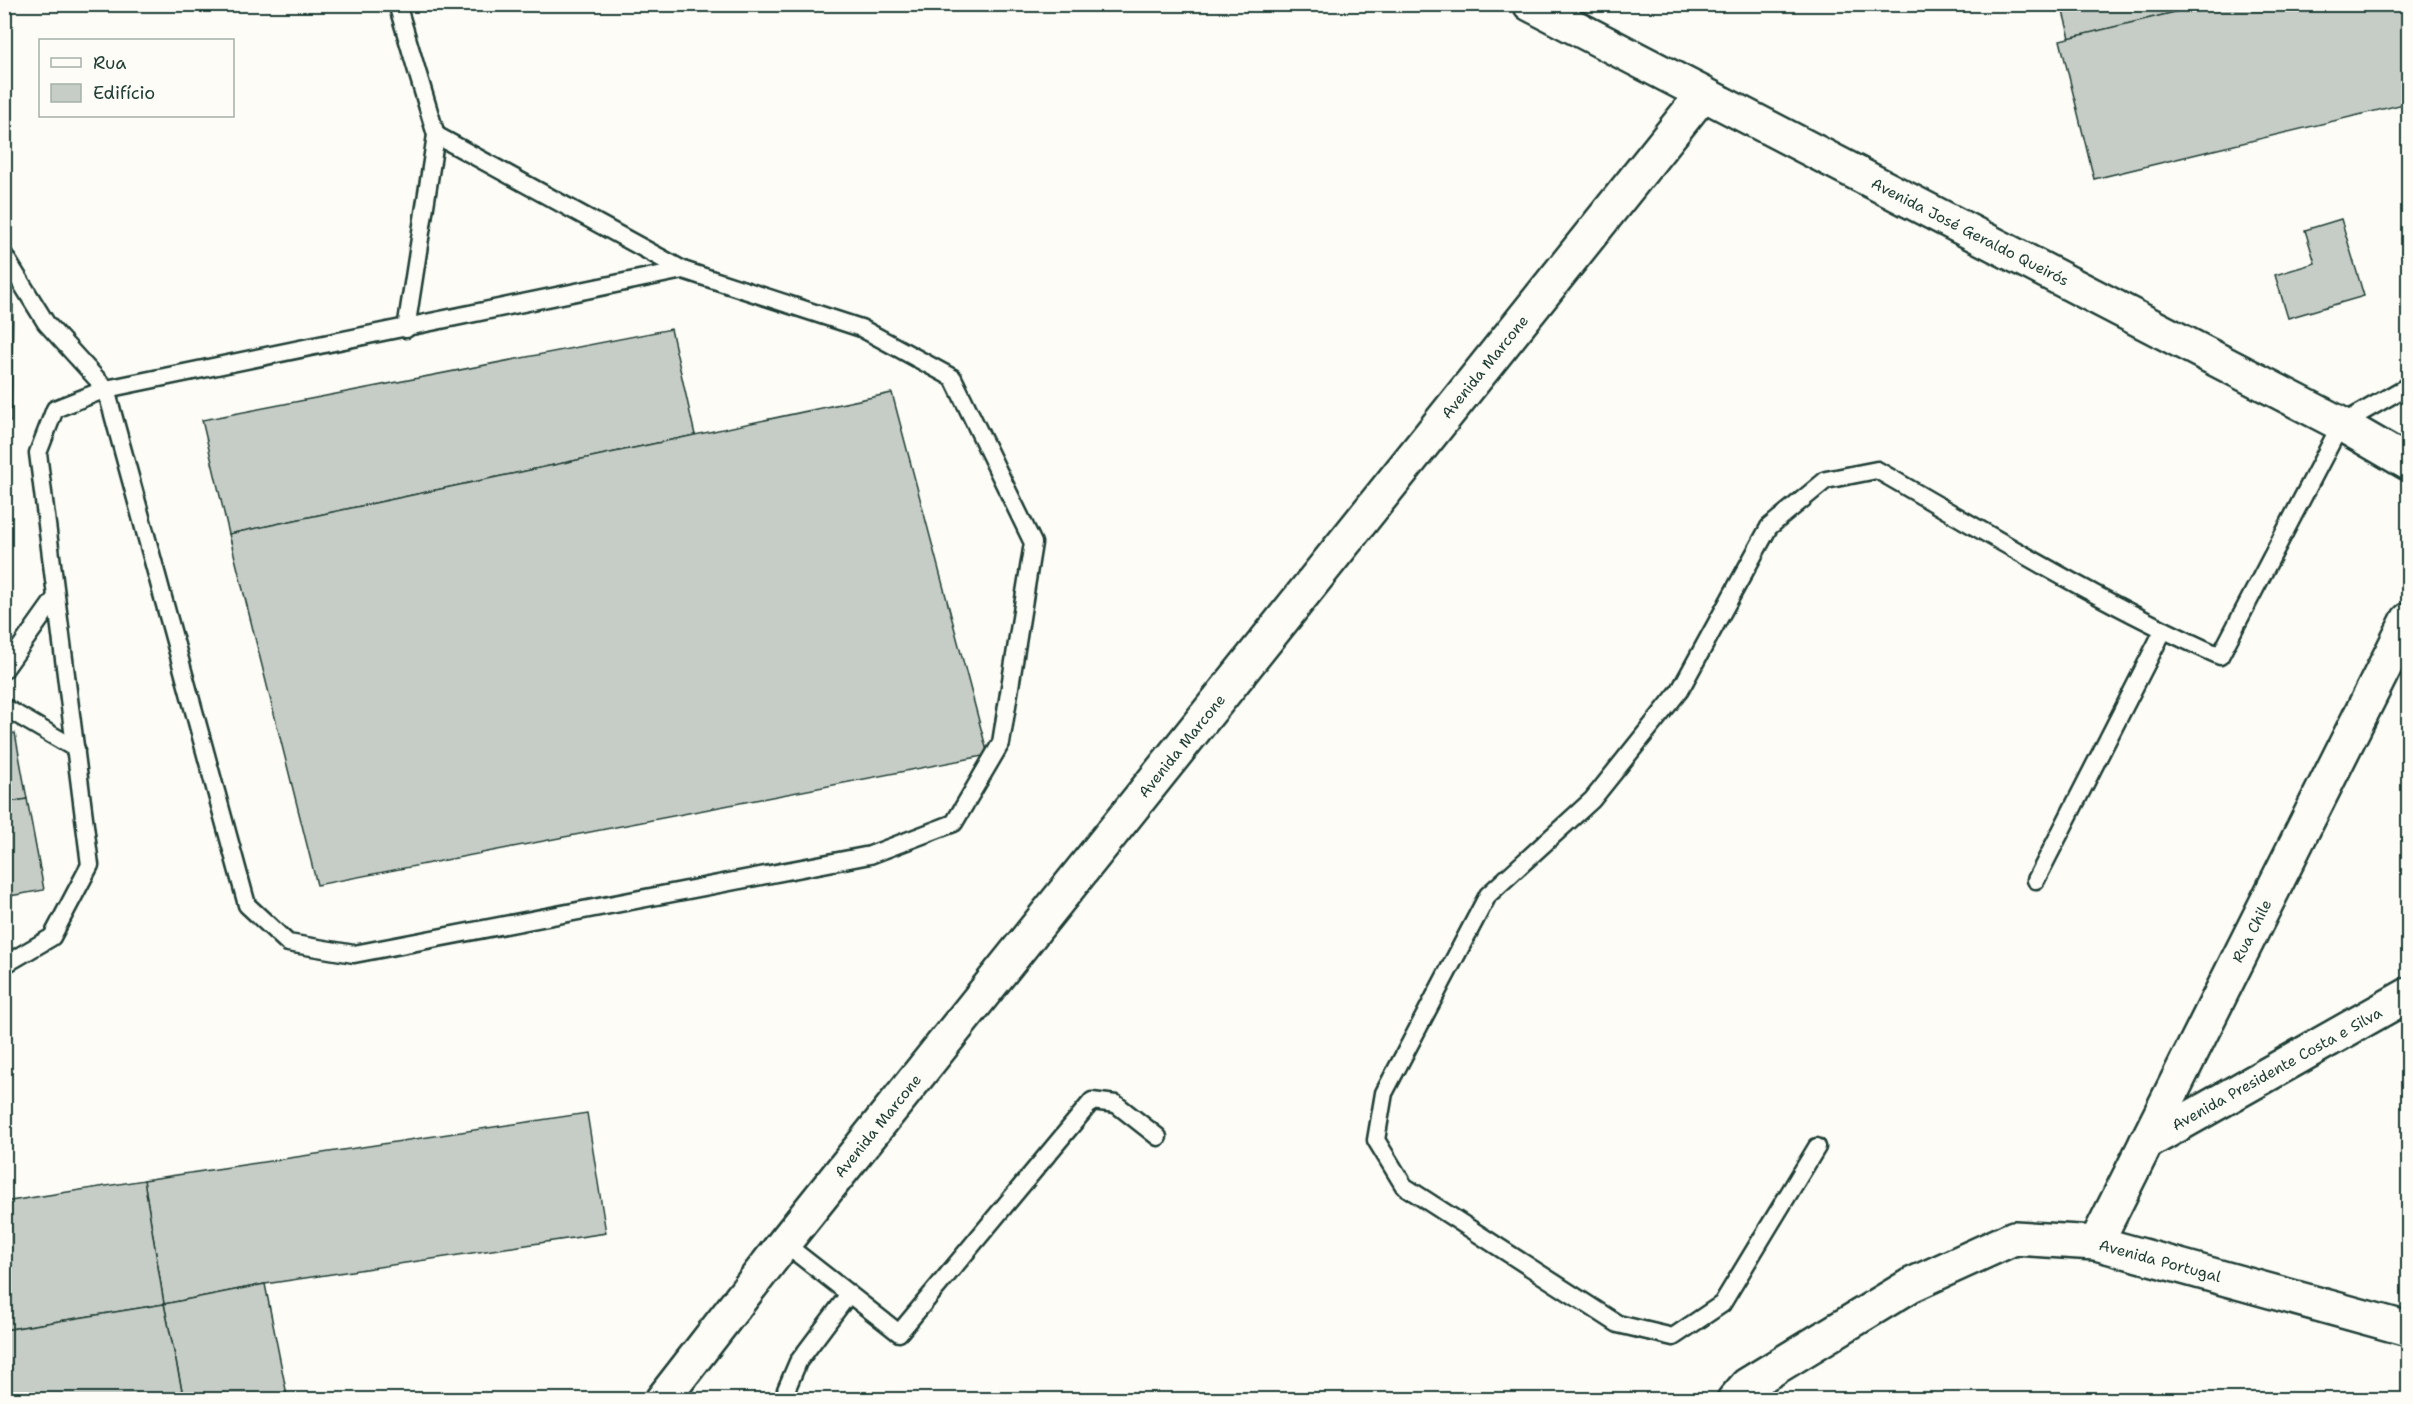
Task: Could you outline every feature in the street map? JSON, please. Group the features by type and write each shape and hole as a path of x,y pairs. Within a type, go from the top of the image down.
{"street":[{"name":"Avenida José Geraldo Queirós","path":"1530,4 2341,424 2409,463"},
{"name":"Avenida Marcone","path":"662,1400 784,1243 1703,94"},
{"name":"Rua Chile","path":"2097,1243 2409,620"},
{"name":"Avenida Presidente Costa e Silva","path":"2146,1143 2409,995"},
{"name":"Avenida Portugal","path":"1734,1400 1747,1386 1911,1285 2014,1238 2097,1243 2409,1329"}],"lane":[{"path":"397,4 435,135 406,329"},
{"path":"4,255 46,323 106,389 246,905 288,943 354,954 870,855 954,823 1001,743 1033,543 953,378 861,328 683,270 435,135"},
{"path":"4,965 52,937 90,865 38,453 55,409 106,389 406,329 683,270"},
{"path":"1816,1147 1722,1304 1673,1337 1618,1324 1404,1186 1376,1140 1384,1093 1488,895 1592,800 1680,690 1769,527 1826,480 1877,471 2062,576 2163,630 2220,656 2341,424 2409,386"},
{"path":"4,670 56,597"},
{"path":"2036,880 2163,630"},
{"path":"4,707 76,748"},
{"path":"784,1243 899,1333 1092,1101 1116,1104 1158,1137"},
{"path":"791,1400 786,1390 798,1362 849,1294"}],"building":[{"path":"2061,4 2208,4 2070,38"},
{"path":"2208,4 2401,4 2408,33 2408,103 2094,179 2060,40"},
{"path":"2401,4 2408,4 2408,33"},
{"path":"2341,219 2364,296 2288,318 2275,275 2315,263 2305,230"},
{"path":"4,305 13,305 11,422 4,422"},
{"path":"671,329 695,435 229,534 202,420"},
{"path":"892,393 988,755 317,885 229,534"},
{"path":"15,733 27,799 4,803 4,735"},
{"path":"27,799 44,890 4,897 4,803"},
{"path":"587,1113 606,1233 265,1284 164,1304 144,1180"},
{"path":"144,1180 164,1304 4,1330 4,1202"},
{"path":"265,1284 288,1400 184,1400 164,1304"},
{"path":"164,1304 184,1400 4,1400 4,1330"}]}
